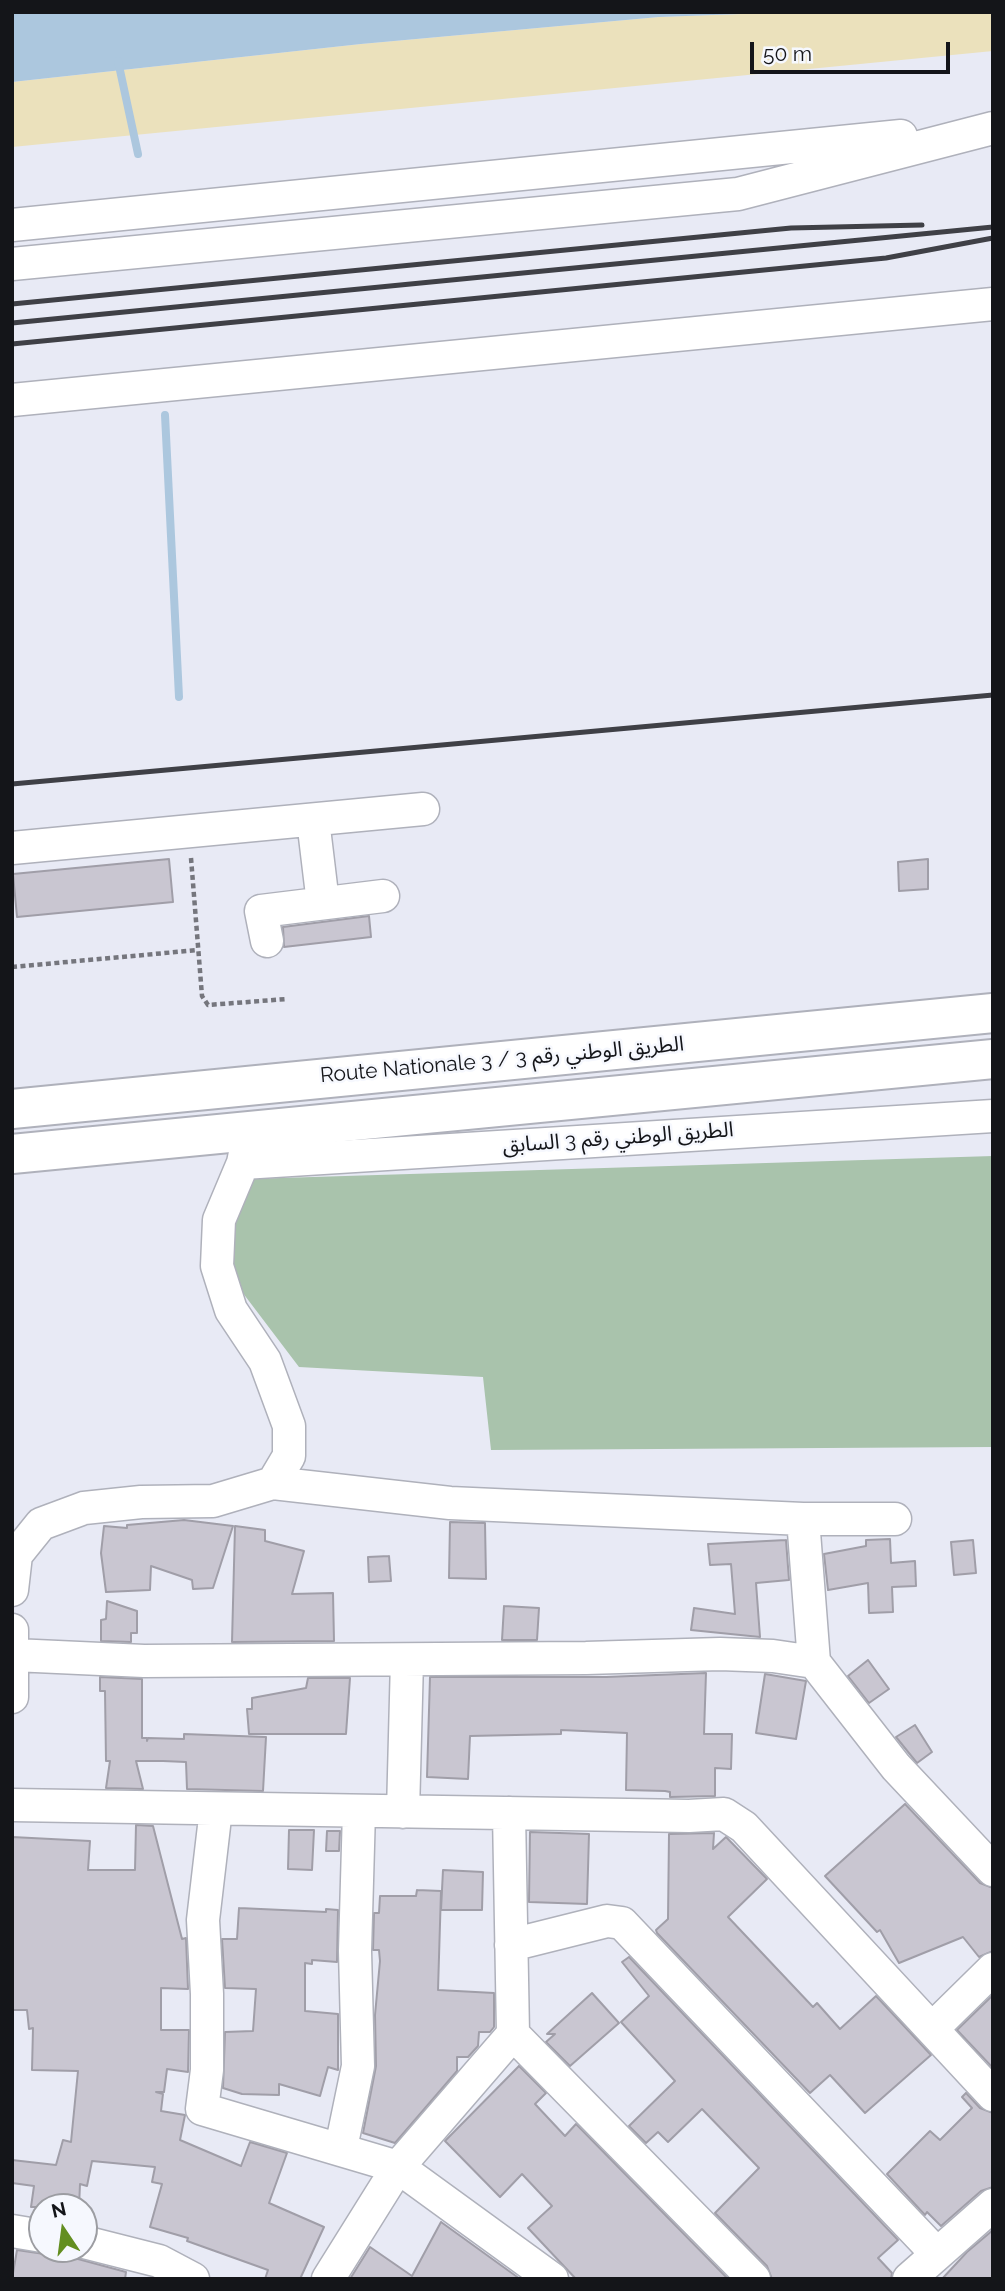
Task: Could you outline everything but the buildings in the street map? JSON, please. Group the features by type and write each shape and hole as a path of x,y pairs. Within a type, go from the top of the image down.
{"highway":[{"name":"Route Nationale 3 / الطريق الوطني رقم 3","path":"12,1110 993,1013"},
{"path":"12,1154 246,1147 410,1116 993,1059"},
{"path":"407,1069 410,1116"}],"street":[{"path":"12,225 993,127"},
{"path":"12,264 738,194 993,127"},
{"path":"12,400 993,304"},
{"path":"12,848 423,809"},
{"path":"313,820 323,903"},
{"path":"267,942 261,911 383,896"},
{"name":"الطريق الوطني رقم 3 السابق","path":"246,1147 993,1116"},
{"path":"246,1147 219,1220 217,1266 231,1310 265,1361 289,1426 289,1456 273,1483"},
{"path":"12,1590 16,1555 41,1524 85,1508 141,1502 213,1501 273,1483 450,1503 803,1518 895,1519"},
{"path":"803,1518 812,1603 814,1662 896,1767 993,1870"},
{"path":"12,1698 13,1642 144,1661 407,1660 720,1654 773,1656 814,1662"},
{"path":"403,1812 407,1660"},
{"path":"12,1805 724,1814 744,1827 993,2095"},
{"path":"216,1809 203,1920 207,2070 202,2109 398,2167 552,2279"},
{"path":"341,2148 358,2066 355,1951 359,1811"},
{"path":"328,2279 398,2167 513,2034 509,1813"},
{"path":"511,1945 607,1922 622,1923 936,2253"},
{"path":"932,2029 993,1969"},
{"path":"513,2034 754,2279"},
{"path":"909,2279 993,2204"},
{"path":"98,2246 159,2262 193,2279"}],"path":[{"path":"191,850 202,996 208,1005 288,999"},
{"path":"12,967 198,950"}],"green space":[{"path":"993,1156 993,1447 491,1450 483,1377 299,1367 233,1280 225,1225 248,1179"}],"sand":[{"path":"795,12 993,12 993,51 12,147 12,82 361,44 659,17"}],"water":[{"path":"12,12 794,12 659,17 361,44 12,82"}],"waterway":[{"path":"118,61 138,154"},
{"path":"165,415 179,697"}],"railway":[{"path":"12,304 791,228 922,225"},
{"path":"12,323 993,227"},
{"path":"12,344 886,258 993,238"},
{"path":"12,784 993,695"}]}
